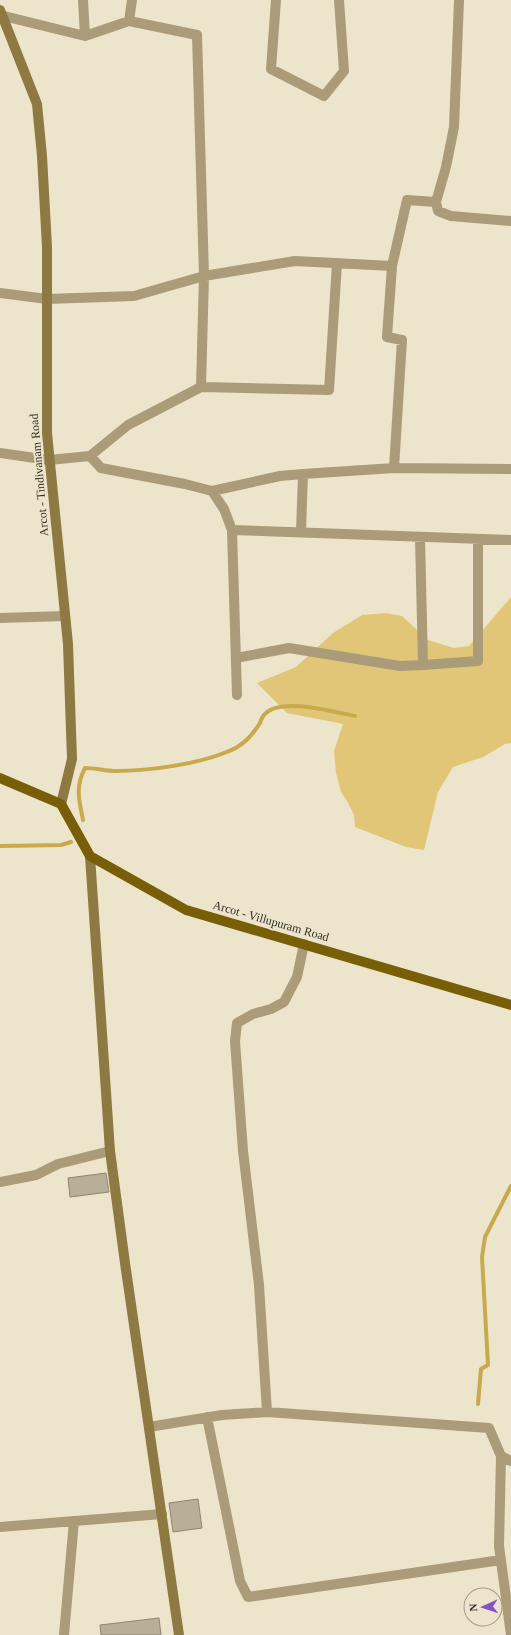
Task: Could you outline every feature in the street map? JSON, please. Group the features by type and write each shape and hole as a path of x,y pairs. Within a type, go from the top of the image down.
{"main road":[{"name":"Arcot - Tindivanam Road","path":"1,13 37,104 42,156 47,247 47,433 68,644 72,759 61,804"},
{"path":"0,778 61,804 90,856 110,1151 124,1263 179,1635"},
{"name":"Arcot - Villupuram Road","path":"90,856 186,910 511,1004"}],"street":[{"path":"83,0 85,36"},
{"path":"129,21 132,0"},
{"path":"276,0 271,70 324,96 344,71 339,0"},
{"path":"459,0 454,127 446,167 436,202 438,211 451,216 511,221"},
{"path":"1,13 85,36 129,21 197,35 204,276 201,387"},
{"path":"394,468 402,340 387,337 392,266 407,200 436,202"},
{"path":"0,292 47,299 134,296 204,276 296,261 392,266"},
{"path":"0,453 49,460 90,456 128,425 201,387 329,390 337,263"},
{"path":"90,456 101,468 185,484 212,491 280,476 303,474 394,468 511,469"},
{"path":"301,532 303,474"},
{"path":"212,491 224,509 232,530 237,695"},
{"path":"232,530 420,538 511,540"},
{"path":"420,538 423,665"},
{"path":"236,658 289,648 400,666 478,661 478,540"},
{"path":"0,618 65,616"},
{"path":"267,1412 259,1285 243,1151 235,1041 237,1023 253,1014 271,1009 284,1002 297,977 304,944"},
{"path":"0,1182 36,1175 58,1164 110,1151"},
{"path":"149,1427 222,1415 267,1412 489,1428 501,1456 499,1546 511,1635"},
{"path":"207,1417 240,1581 248,1598 501,1560"},
{"path":"501,1456 511,1451"},
{"path":"501,1456 511,1461"},
{"path":"0,1527 162,1514"},
{"path":"64,1635 74,1522"}],"shaded area":[{"path":"511,597 511,743 505,744 483,757 453,767 438,792 424,850 406,847 355,827 354,815 341,792 336,773 334,751 343,724 287,713 257,683 296,667 333,633 362,615 386,613 402,616 428,640 454,648 469,646"}],"building":[{"path":"106,1173 109,1192 70,1197 68,1178"},
{"path":"198,1499 202,1528 173,1532 169,1503"},
{"path":"159,1618 161,1635 101,1635 100,1625"}],"waterway":[{"path":"83,820 79,800 79,788 85,768 116,771 143,770 174,766 217,756 234,749 247,740 254,732 264,715 271,709 294,706 307,707 355,716"},
{"path":"0,846 61,845 71,842"},
{"path":"478,1404 481,1369 488,1365 482,1257 485,1237 511,1186"}]}
